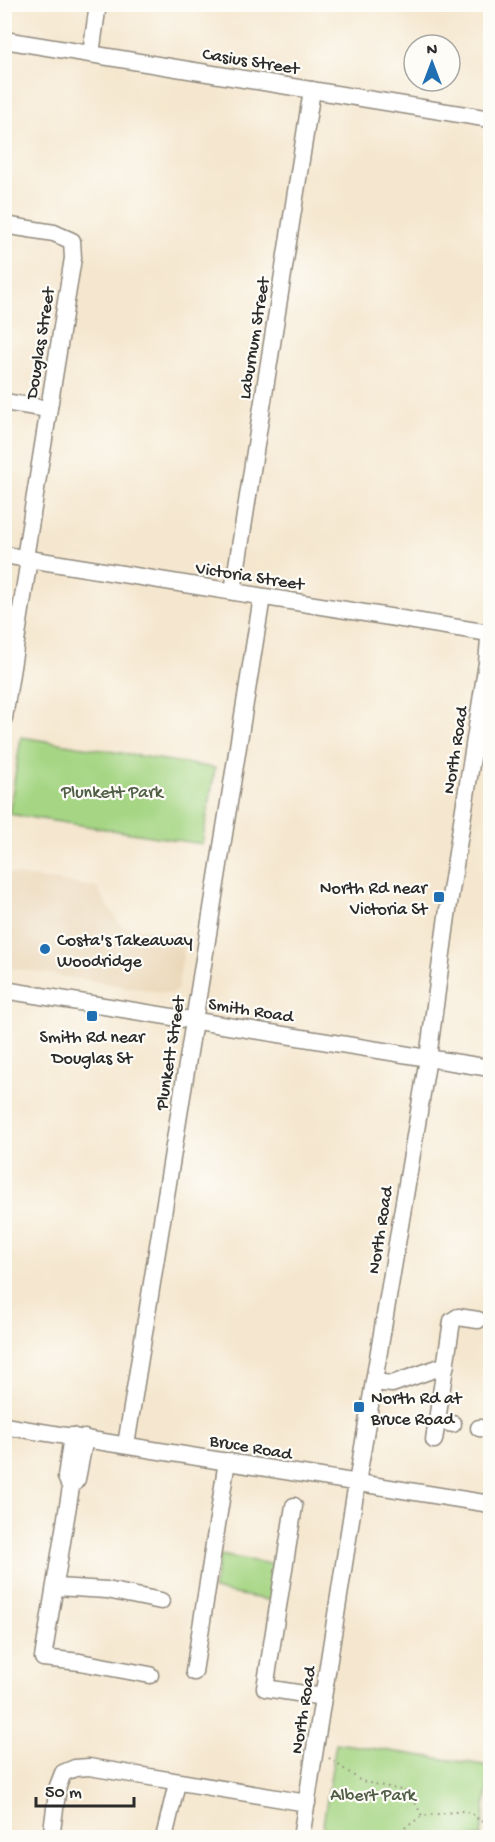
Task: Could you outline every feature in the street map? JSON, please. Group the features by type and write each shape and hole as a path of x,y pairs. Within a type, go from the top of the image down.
{"street":[{"path":"91,54 98,4"},
{"name":"Casius Street","path":"4,40 490,119"},
{"name":"Laburnum Street","path":"232,591 312,90"},
{"name":"Douglas Street","path":"4,225 54,233 72,240 73,258 48,409 4,718"},
{"path":"4,402 48,409"},
{"name":"Victoria Street","path":"4,555 490,631"},
{"name":"Plunkett Street","path":"126,1445 262,597"},
{"name":"North Road","path":"302,1838 357,1482 428,1058 490,631"},
{"name":"Smith Road","path":"4,990 490,1068"},
{"path":"434,1440 445,1423 446,1365 452,1321 458,1317 485,1321"},
{"path":"374,1382 392,1384 446,1365"},
{"name":"Bruce Road","path":"4,1426 490,1504"},
{"path":"78,1437 77,1479 71,1487 43,1658 80,1662 150,1675"},
{"path":"194,1672 227,1461"},
{"path":"294,1506 265,1688 323,1696"},
{"path":"56,1587 107,1590 161,1601"},
{"path":"51,1838 58,1786 63,1773 75,1768 89,1767 307,1803"},
{"path":"164,1838 177,1783"}],"path":[{"path":"329,1758 361,1781 410,1792 422,1816"},
{"path":"390,1838 422,1816 462,1811 471,1813 480,1821 490,1823"}],"shaded area":[{"path":"4,873 96,887 121,926 186,936 178,989 171,994 5,967"}],"green space":[{"name":"Plunkett Park","path":"21,737 215,768 202,844 9,814"},
{"path":"220,1555 277,1565 273,1598 268,1600 213,1590"},
{"name":"Albert Park","path":"336,1743 490,1766 481,1837 321,1837"}],"place":[{"name":"North Rd near Victoria St","path":"439,897"},
{"name":"Costa's Takeaway Woodridge","path":"45,949"},
{"name":"Smith Rd near Douglas St","path":"92,1016"},
{"name":"North Rd at Bruce Road","path":"359,1407"}]}
